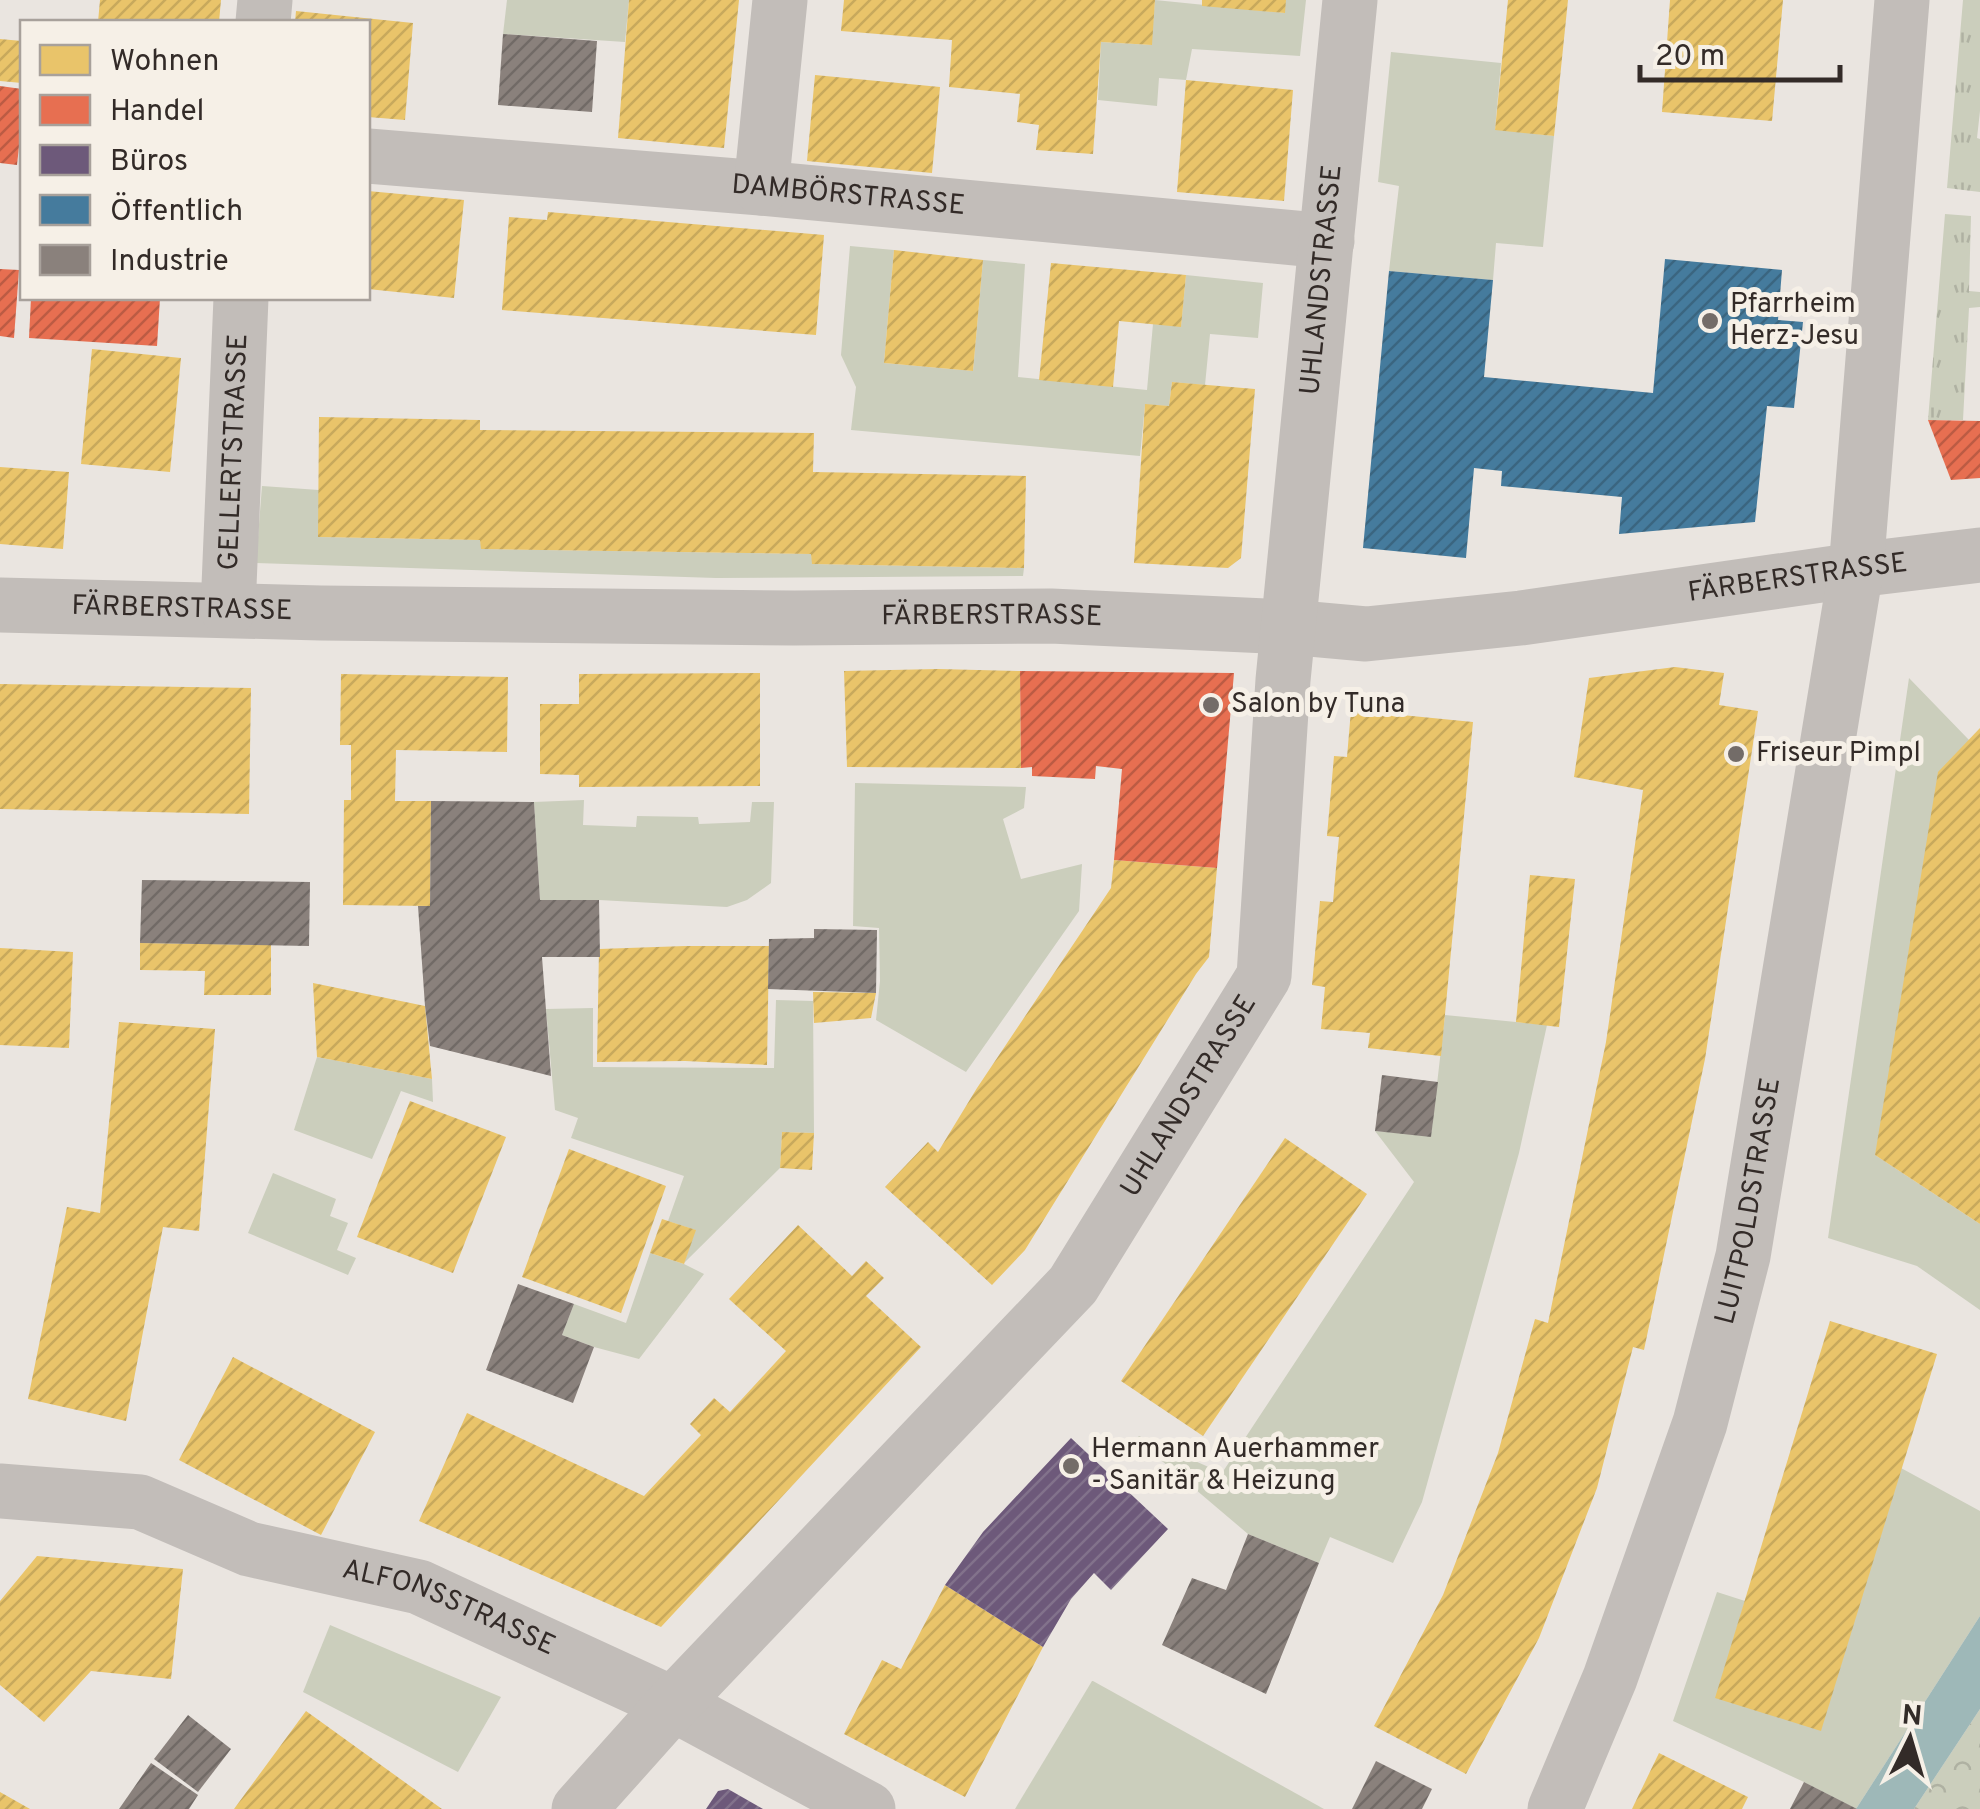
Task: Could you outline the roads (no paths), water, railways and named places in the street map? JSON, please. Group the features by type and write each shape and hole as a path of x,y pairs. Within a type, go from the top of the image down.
{"street":[{"path":"761,188 780,0"},
{"name":"UHLANDSTRASSE","path":"580,1809 674,1704 1073,1285 1264,976 1288,627 1350,0"},
{"name":"LUITPOLDSTRASSE","path":"1554,1809 1610,1678 1700,1423 1744,1256 1856,570 1902,0"},
{"name":"DAMBÖRSTRASSE","path":"370,156 1327,241"},
{"name":"GELLERTSTRASSE","path":"228,610 242,300"},
{"name":"FÄRBERSTRASSE","path":"0,605 794,618 1051,616 1366,634 1522,618 1980,555"},
{"name":"ALFONSSTRASSE","path":"0,1491 140,1502 249,1550 418,1587 674,1704 868,1809"}],"water":[{"path":"1980,1616 1980,1709 1914,1809 1856,1809"}],"place":[{"name":"Pfarrheim Herz-Jesu","path":"1710,321"},
{"name":"Salon by Tuna","path":"1211,705"},
{"name":"Friseur Pimpl","path":"1736,754"},
{"name":"Hermann Auerhammer - Sanitär & Heizung","path":"1071,1466"}]}
